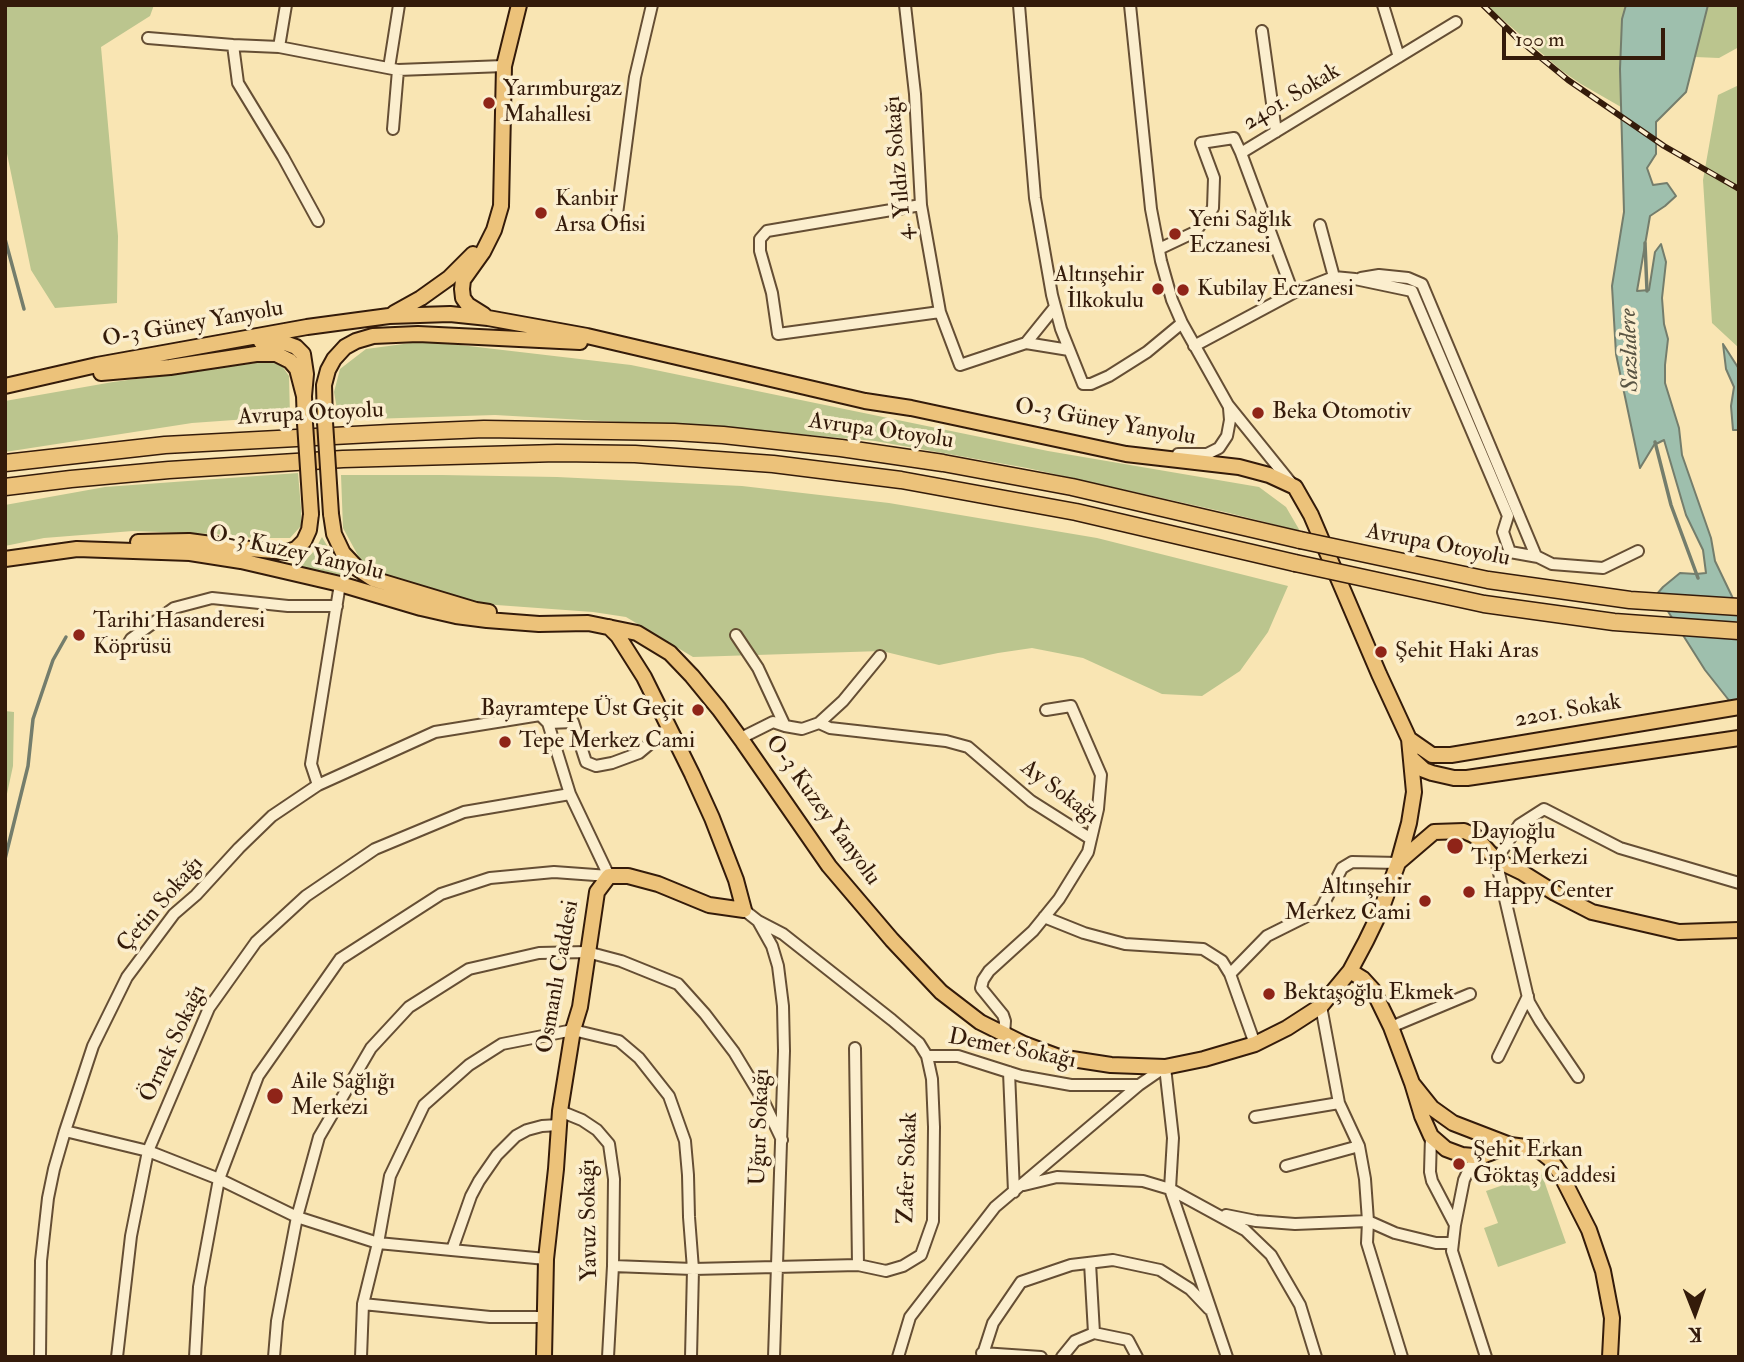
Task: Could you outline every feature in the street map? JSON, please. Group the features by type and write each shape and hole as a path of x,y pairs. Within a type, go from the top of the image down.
{"highway":[{"name":"Avrupa Otoyolu","path":"5,463 165,446 390,433 507,429 674,432 735,436 841,447 1072,486 1300,540 1488,580 1630,600 1739,607"},
{"name":"Avrupa Otoyolu","path":"5,487 131,473 302,461 544,453 635,454 773,464 913,482 1076,512 1484,604 1614,622 1739,631"}],"main road":[{"path":"488,318 468,305 463,298 462,289 463,280 483,252 494,230 500,206 504,66 519,5"},
{"path":"389,316 449,278 494,230"},
{"name":"O-3 Güney Yanyolu","path":"5,384 307,327 389,316 450,314 488,318 617,342 865,401 911,408 1126,454 1239,467 1269,475 1295,487"},
{"path":"588,623 476,610 373,579 358,569 343,554 334,534 324,384 334,359 345,347 373,336 418,334 617,342"},
{"path":"77,549 142,541 188,541 287,552 296,549 304,541 311,514 304,396 306,374 303,355 296,347 274,341 137,362 97,365"},
{"path":"46,377 170,367 256,354 276,354 290,361 297,369 304,396"},
{"path":"1295,487 1311,515 1409,739 1412,759 1424,770 1432,774 1467,778 1739,738"},
{"name":"O-3 Kuzey Yanyolu","path":"5,559 77,549 190,552 340,584 456,616 539,624 588,623 637,633 670,653 692,676 741,738 829,866 941,992 980,1022 1004,1035 1059,1056 1111,1065 1165,1068 1204,1059 1255,1044 1287,1028 1321,1006 1350,971 1376,920 1398,863 1412,807 1412,759"},
{"path":"609,627 618,636 644,677 669,728 712,818 744,909 709,905 658,884 628,876 609,876"},
{"path":"644,677 644,660 650,641"},
{"name":"2201. Sokak","path":"1409,739 1432,755 1451,755 1739,707"},
{"path":"1398,863 1434,832 1464,831 1475,836 1496,860 1592,912 1679,932 1739,930"},
{"name":"Osmanlı Caddesi","path":"544,1357 546,1259 559,1118 573,1030 580,1007 597,892 609,876"},
{"path":"1350,971 1363,979 1373,990 1391,1027 1422,1116 1432,1136 1446,1149 1462,1155 1482,1156 1510,1145"},
{"path":"1412,1083 1432,1108 1448,1120 1510,1145 1541,1151 1550,1159 1589,1230 1604,1271 1612,1318 1610,1357"},
{"path":"1432,1136 1432,1129 1437,1123 1448,1120"},
{"path":"1482,1156 1489,1146 1484,1135"}],"street":[{"path":"279,47 286,5"},
{"path":"393,129 399,5"},
{"path":"617,214 635,77 652,5"},
{"name":"4. Yıldız Sokağı","path":"905,5 915,94 921,205 940,312 960,365 1026,343"},
{"path":"1019,5 1035,198 1055,307 1083,384 1091,384 1109,376 1147,352 1182,323"},
{"path":"1144,5 1130,7 1151,209 1172,300 1194,346 1228,405 1295,487"},
{"path":"1383,5 1399,57"},
{"name":"2401. Sokak","path":"1293,293 1241,153 1456,22"},
{"path":"1262,31 1276,132"},
{"path":"148,38 279,47 394,69 504,66"},
{"path":"233,45 238,83 318,221"},
{"path":"1159,249 1195,232 1213,208 1214,178 1202,143 1234,138 1241,153"},
{"path":"921,205 767,231 760,239 760,251 772,293 778,334 940,312"},
{"path":"1320,225 1334,276"},
{"path":"1355,279 1379,275 1408,278 1422,284 1536,556"},
{"path":"1194,346 1293,293 1334,276 1412,291 1508,516 1503,532 1510,552 1536,556 1552,564 1603,568 1638,551"},
{"path":"1055,307 1026,343 1069,350"},
{"path":"1126,454 1207,454 1219,448 1227,436 1230,420 1228,405"},
{"path":"318,785 311,764 340,584"},
{"path":"128,644 174,608 212,598 288,606 337,606"},
{"path":"736,635 758,668 785,726"},
{"path":"819,723 843,701 880,656"},
{"path":"1046,710 1070,706 1101,775 1098,809 1091,839"},
{"path":"195,1357 199,1287 219,1178 258,1076 340,958 441,894 490,878 554,872 609,876 570,794 544,719 573,722 586,762 596,766 612,764 639,753 669,728"},
{"name":"Çetin Sokağı","path":"40,1357 41,1261 48,1198 65,1131 93,1046 127,977 174,914 196,895 272,816 318,785 435,732 544,719"},
{"name":"Ay Sokağı","path":"741,738 773,722 802,729 819,723 830,729 946,741 968,747 1031,801 1091,839 1088,852 1059,899 1033,931 989,971 983,980 981,988 1003,1015 1004,1035"},
{"name":"Örnek Sokağı","path":"117,1357 131,1236 148,1151 209,1008 256,942 306,896 376,849 464,813 570,794"},
{"path":"1578,1077 1540,1021 1528,996 1496,860 1519,825 1544,810 1620,848 1739,883"},
{"path":"1230,974 1267,936 1321,909 1342,869 1352,862 1398,863"},
{"name":"Uğur Sokağı","path":"744,909 758,921 772,946 779,966 783,1006 782,1140 774,1357"},
{"path":"1044,917 1084,933 1125,944 1203,949 1222,961 1230,974 1255,1044"},
{"name":"Demet Sokağı","path":"758,921 783,934 892,1020 919,1043 927,1056 958,1056 1009,1072 1071,1085 1139,1085"},
{"path":"274,1357 276,1321 297,1217 319,1137 371,1048 409,1007 469,969 539,953 587,951 621,961 678,984 734,1052 763,1100 782,1140"},
{"path":"1391,1027 1470,993"},
{"path":"1498,1057 1528,996"},
{"path":"1321,1006 1339,1103 1359,1146 1365,1179 1367,1243 1402,1357"},
{"path":"361,1357 363,1304 378,1243 390,1175 424,1105 469,1065 502,1044 573,1030 619,1041 639,1058 669,1096 685,1141 693,1269 691,1357"},
{"path":"855,1048 858,1265"},
{"name":"Zafer Sokak","path":"613,1266 693,1269 858,1265 886,1271 903,1266 921,1255 933,1221 934,1127 932,1079 927,1056"},
{"path":"898,1357 910,1317 995,1208 1139,1085 1165,1068 1173,1138 1170,1189 1227,1357"},
{"path":"1009,1072 1017,1189"},
{"path":"1255,1117 1339,1103"},
{"path":"452,1250 471,1196 488,1166 516,1136 559,1118"},
{"name":"Yavuz Sokağı","path":"559,1118 582,1120 597,1130 609,1144 614,1179 608,1357"},
{"path":"65,1131 148,1151 219,1178 297,1217 378,1243 546,1259"},
{"path":"1432,1136 1432,1181 1455,1225"},
{"path":"1286,1166 1359,1146"},
{"path":"1482,1156 1470,1167 1464,1180 1452,1251 1486,1357"},
{"path":"1017,1189 1058,1177 1143,1181 1170,1189 1216,1213 1245,1230 1271,1255 1300,1305 1316,1357"},
{"path":"1216,1213 1256,1221 1295,1224 1368,1221 1395,1233 1436,1243 1453,1243"},
{"path":"1041,1357 982,1355 993,1323 1021,1282 1071,1265 1113,1260 1160,1270 1190,1289 1212,1311"},
{"path":"1090,1262 1094,1333"},
{"path":"363,1304 491,1317 545,1317"},
{"path":"1062,1357 1075,1341 1094,1333 1128,1340 1137,1357"}],"green space":[{"path":"5,5 154,5 150,16 101,47 118,236 117,303 55,308 31,270 5,144"},
{"path":"1486,5 1626,5 1622,19 1621,107 1562,71"},
{"path":"1708,5 1739,5 1739,47 1719,58 1695,57"},
{"path":"1739,85 1739,348 1712,323 1703,180 1718,95"},
{"path":"426,341 631,365 1048,451 1259,487 1286,507 1300,531 1027,468 875,441 743,429 495,415 339,420 334,392 340,369 366,349"},
{"path":"278,360 289,376 290,416 192,423 5,452 5,401 113,382"},
{"path":"298,473 301,526 290,538 133,531 44,538 5,546 5,505 105,487"},
{"path":"341,475 557,477 742,486 889,503 1097,538 1288,586 1268,632 1240,671 1202,696 1162,694 1083,658 1032,648 939,665 882,651 693,657 626,617 469,603 397,580 361,561 343,528"},
{"path":"322,537 351,577 288,564 305,561"},
{"path":"5,711 14,712 13,766 5,803"},
{"path":"1541,1172 1566,1243 1498,1267 1484,1228 1498,1223 1486,1191"}],"water":[{"path":"1626,5 1708,5 1686,92 1656,122 1656,154 1647,168 1653,185 1667,183 1676,196 1650,216 1637,291 1649,290 1655,252 1661,244 1666,262 1662,298 1668,339 1665,383 1679,428 1682,455 1711,538 1715,561 1739,611 1739,713 1705,670 1657,594 1680,573 1706,573 1703,550 1686,515 1664,440 1654,445 1640,468 1616,354 1612,286 1624,212 1620,69 1622,19"},
{"path":"1723,344 1739,369 1739,430 1733,430 1731,406 1734,387 1726,369"}],"waterway":[{"path":"5,239 24,309"},
{"name":"Sazlıdere","path":"1645,243 1647,291"},
{"name":"Sazlıdere","path":"1655,442 1671,505 1698,578"},
{"path":"5,859 28,766 33,719 53,660 66,637"}],"railway":[{"path":"1483,5 1518,39 1568,80 1664,146 1739,189"}],"place":[{"name":"Yarımburgaz Mahallesi","path":"489,103"},
{"name":"Kanbir Arsa Ofisi","path":"541,213"},
{"name":"Yeni Sağlık Eczanesi","path":"1175,234"},
{"name":"Altınşehir İlkokulu","path":"1158,289"},
{"name":"Kubilay Eczanesi","path":"1183,290"},
{"name":"Beka Otomotiv","path":"1258,413"},
{"name":"Tarihi Hasanderesi Köprüsü","path":"79,635"},
{"name":"Şehit Haki Aras","path":"1381,652"},
{"name":"Bayramtepe Üst Geçit","path":"698,710"},
{"name":"Tepe Merkez Cami","path":"505,742"},
{"name":"Dayıoğlu Tıp Merkezi","path":"1455,846"},
{"name":"Happy Center","path":"1469,892"},
{"name":"Altınşehir Merkez Cami","path":"1425,901"},
{"name":"Bektaşoğlu Ekmek","path":"1269,994"},
{"name":"Aile Sağlığı Merkezi","path":"275,1096"},
{"name":"Şehit Erkan Göktaş Caddesi","path":"1459,1164"}]}
